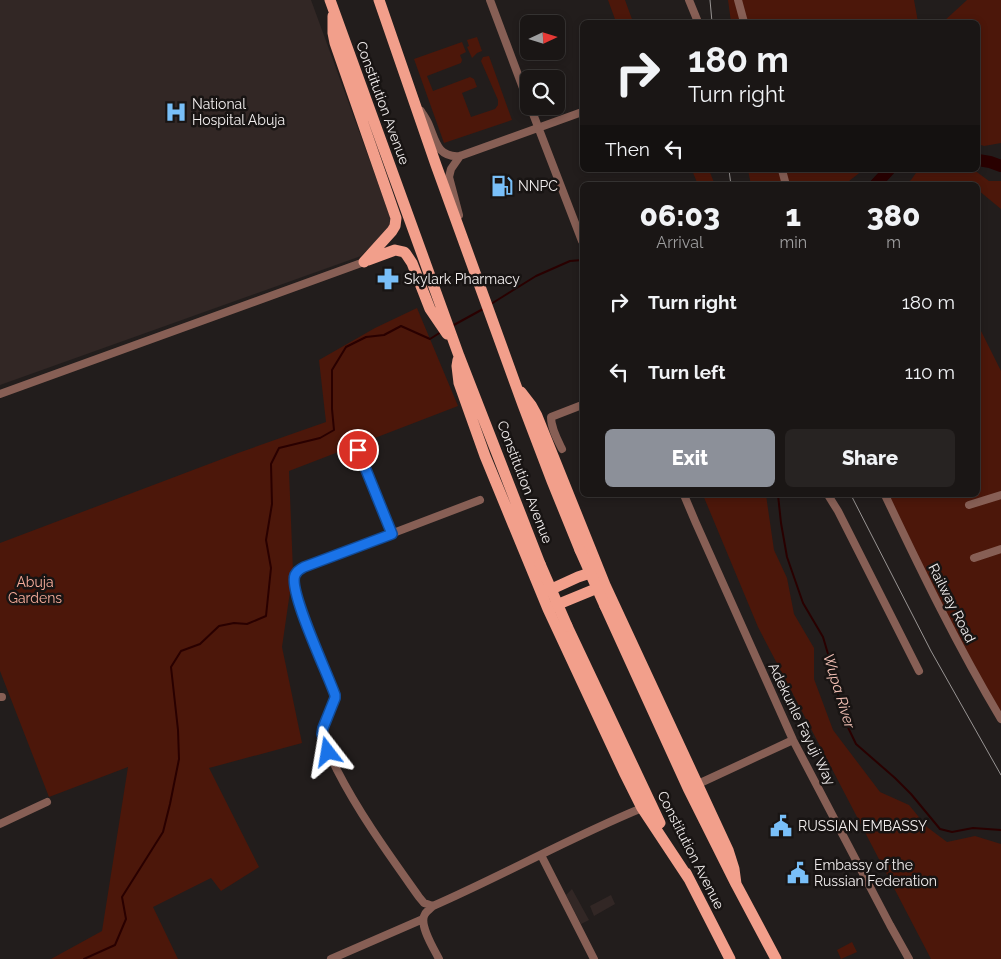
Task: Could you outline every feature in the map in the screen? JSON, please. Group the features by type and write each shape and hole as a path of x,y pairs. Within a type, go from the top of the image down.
{"main road":[{"name":"Constitution Avenue","path":"379,0 515,384 580,550 688,788 776,959"},
{"name":"Constitution Avenue","path":"332,5 457,351 540,564 651,805 730,959"},
{"path":"332,5 335,44 396,218 392,231 364,262"},
{"path":"364,262 392,250 404,252 408,257 430,309 457,351 459,384 485,456 541,594 642,808 690,879"},
{"path":"515,384 537,416 605,585 728,850 736,884"},
{"path":"541,594 578,577 599,570"},
{"path":"548,608 605,585"}],"street":[{"path":"490,0 520,81"},
{"path":"689,0 697,20"},
{"path":"738,0 743,20"},
{"path":"413,96 428,122 439,149 444,154 452,157 460,156 580,113"},
{"path":"533,115 580,236"},
{"path":"460,156 451,169 449,177 460,218 461,232"},
{"path":"0,394 364,262"},
{"path":"562,449 551,423 551,417 580,406"},
{"path":"358,450 392,534"},
{"path":"969,505 1001,495"},
{"name":"Adekunle Fayuji Way","path":"685,497 793,740 909,959"},
{"path":"829,497 919,671"},
{"name":"Railway Road","path":"886,497 917,563 977,679 1001,719"},
{"path":"433,906 424,903 418,897 384,848 346,787 328,752 322,734 335,695 301,609 294,580 295,574 304,567 480,500"},
{"path":"974,558 1001,549"},
{"path":"698,784 793,740"},
{"path":"0,824 47,802"},
{"path":"439,959 423,926 425,914 433,906 642,808"},
{"path":"541,855 594,959"},
{"path":"331,959 423,919"}],"shaded area":[{"name":"National Hospital Abuja","path":"0,0 311,0 393,224 361,256 0,385"},
{"path":"572,889 589,920 581,924 566,895"},
{"path":"611,895 615,904 594,916 590,906"}],"green space":[{"path":"608,0 625,0 632,20 615,20"},
{"path":"728,0 914,0 918,20 731,20"},
{"path":"967,0 1001,0 1001,143 984,146 980,145 980,20 945,20"},
{"path":"477,37 482,51 472,58 467,47 469,46 467,40"},
{"path":"462,42 466,52 460,55 461,63 427,76 433,91 470,77 474,79 477,87 462,93 471,117 495,109 498,105 498,100 481,61 483,57 489,56 512,120 444,143 414,59"},
{"path":"693,172 710,172 714,182 697,182"},
{"path":"748,172 860,172 848,182 750,182"},
{"path":"917,172 977,172 989,181 1001,181 1001,209 980,192 980,182 908,182"},
{"name":"Abuja Gardens","path":"417,308 458,406 289,471 293,571 282,647 302,743 209,768 259,867 221,891 211,878 153,907 178,959 51,959 102,931 128,767 49,797 0,671 0,543 238,453 326,422 319,360 375,328"},
{"path":"980,323 981,331 1001,371 1001,719 886,497 980,497"},
{"path":"704,497 766,497 774,550 787,578 794,614 814,648 814,679 833,730 880,792 909,805 927,827 947,842 975,836 1001,844 1001,959 931,959 758,627"},
{"path":"852,942 857,952 841,959 837,950"}],"waterway":[{"path":"980,160 1001,166"},
{"path":"878,182 887,172"},
{"path":"491,304 536,276 570,261 580,260"},
{"path":"452,326 483,309"},
{"path":"84,959 115,945 126,919 122,897 163,832 179,759 178,730 171,667 181,651 200,644 219,626 234,623 247,624 266,616 271,568 266,540 272,504 271,464 279,448 320,438 334,430 332,370 346,347 366,337 384,335 401,326 430,339 441,332"},
{"name":"Wupa River","path":"778,497 787,557 803,603 823,637 843,717 856,744 911,794 940,829 952,832 973,828 1001,830"}],"tram line":[{"path":"710,0 712,20"},
{"path":"729,172 731,182"},
{"path":"852,497 931,651 1001,775"}],"place":[{"name":"National Hospital Abuja","path":"176,112"},
{"name":"NNPC","path":"502,186"},
{"name":"Skylark Pharmacy","path":"388,279"},
{"name":"RUSSIAN EMBASSY","path":"781,826"},
{"name":"Embassy of the Russian Federation","path":"798,873"}],"route":[{"path":"328,752 322,734 335,695 301,609 294,580 295,574 304,567 392,534 358,450"}]}
